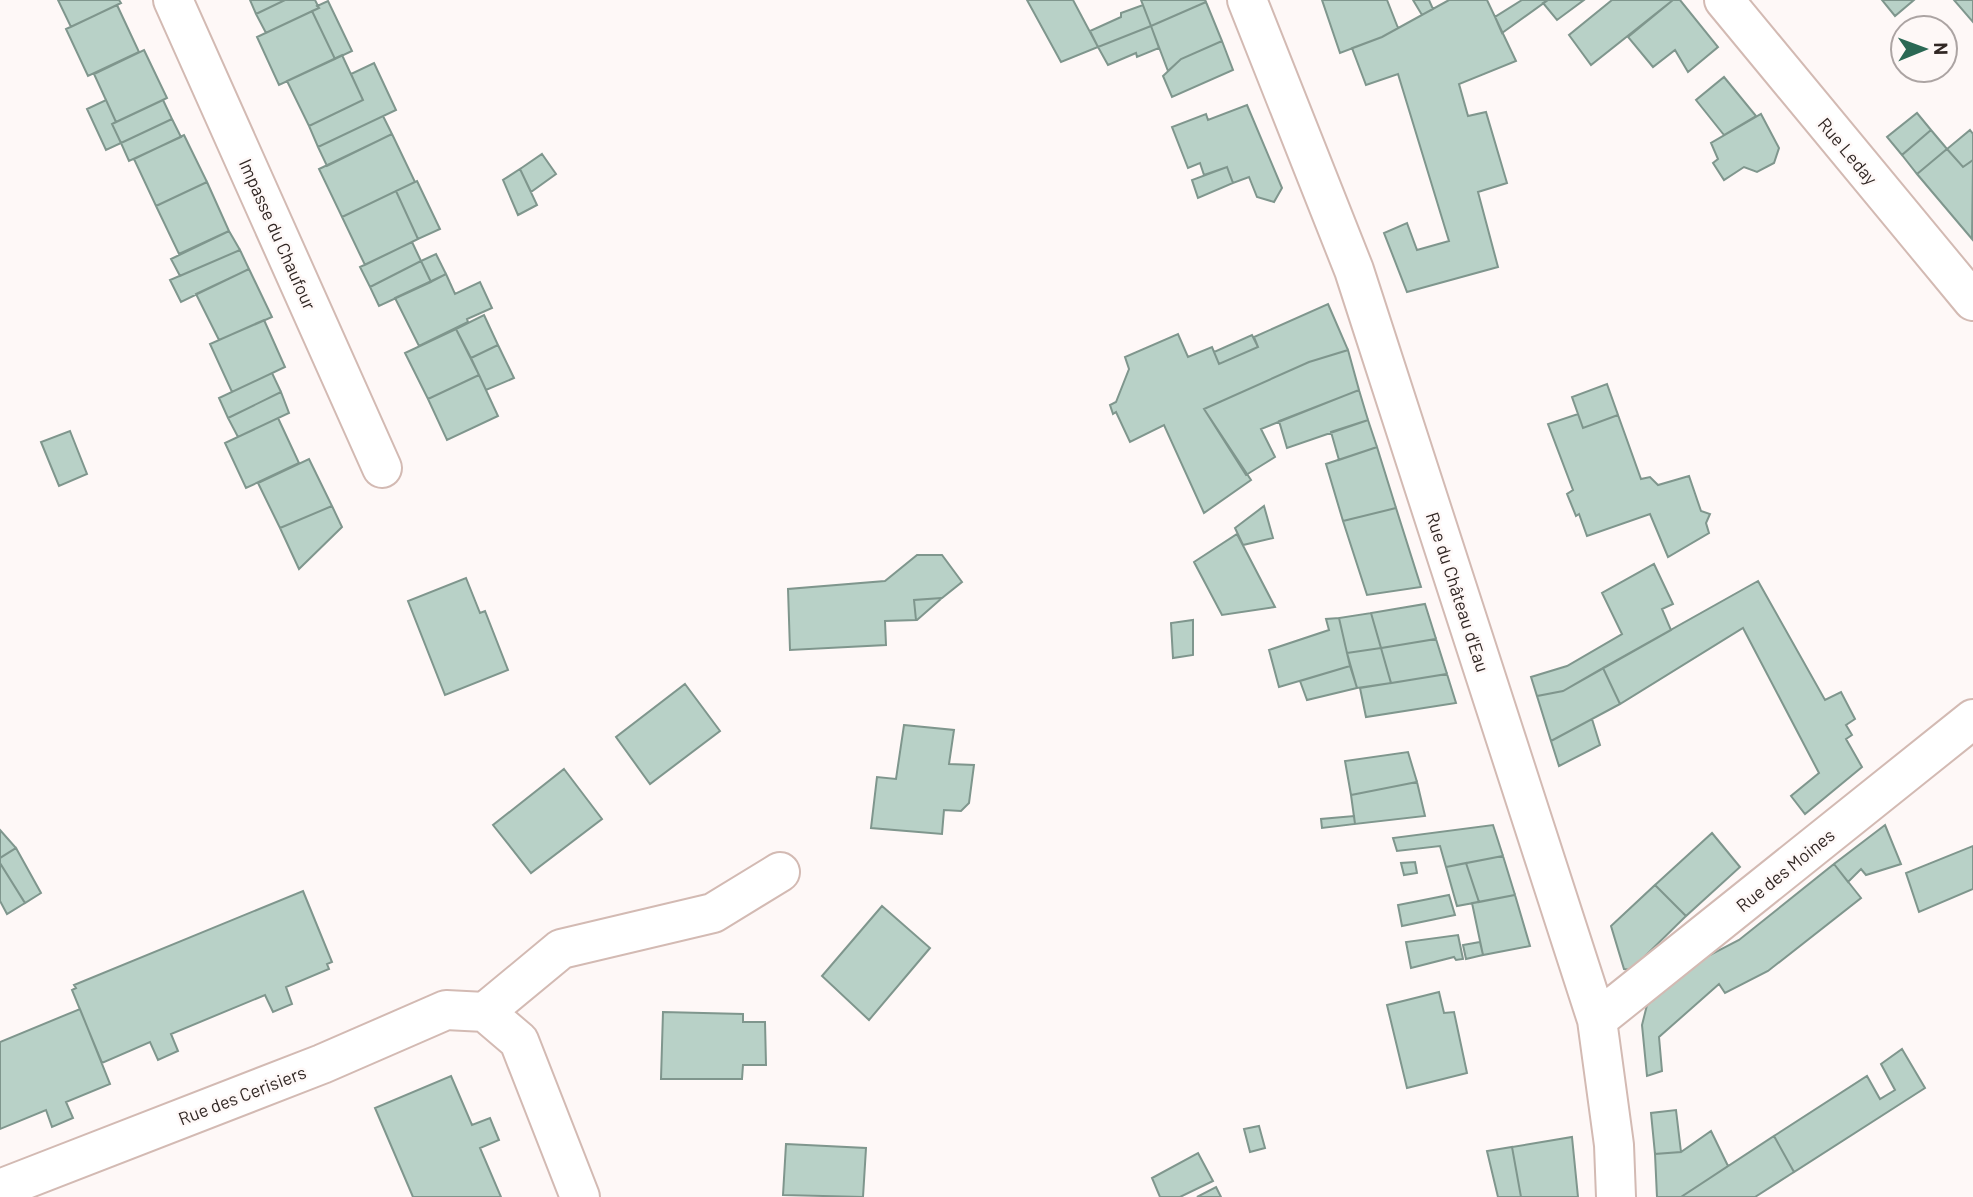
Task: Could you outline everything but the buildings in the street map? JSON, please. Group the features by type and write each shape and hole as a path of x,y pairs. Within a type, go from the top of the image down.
{"street":[{"name":"Impasse du Chaufour","path":"173,0 382,468"},
{"name":"Rue du Château d'Eau","path":"1247,0 1354,270 1597,1020 1614,1145 1616,1197"},
{"name":"Rue Leday","path":"1724,0 1973,301"},
{"name":"Rue des Moines","path":"1597,1020 1973,719"},
{"path":"580,1197 519,1041 485,1012 561,949 713,913 780,872"},
{"name":"Rue des Cerisiers","path":"0,1189 322,1064 446,1010 485,1012"}]}
